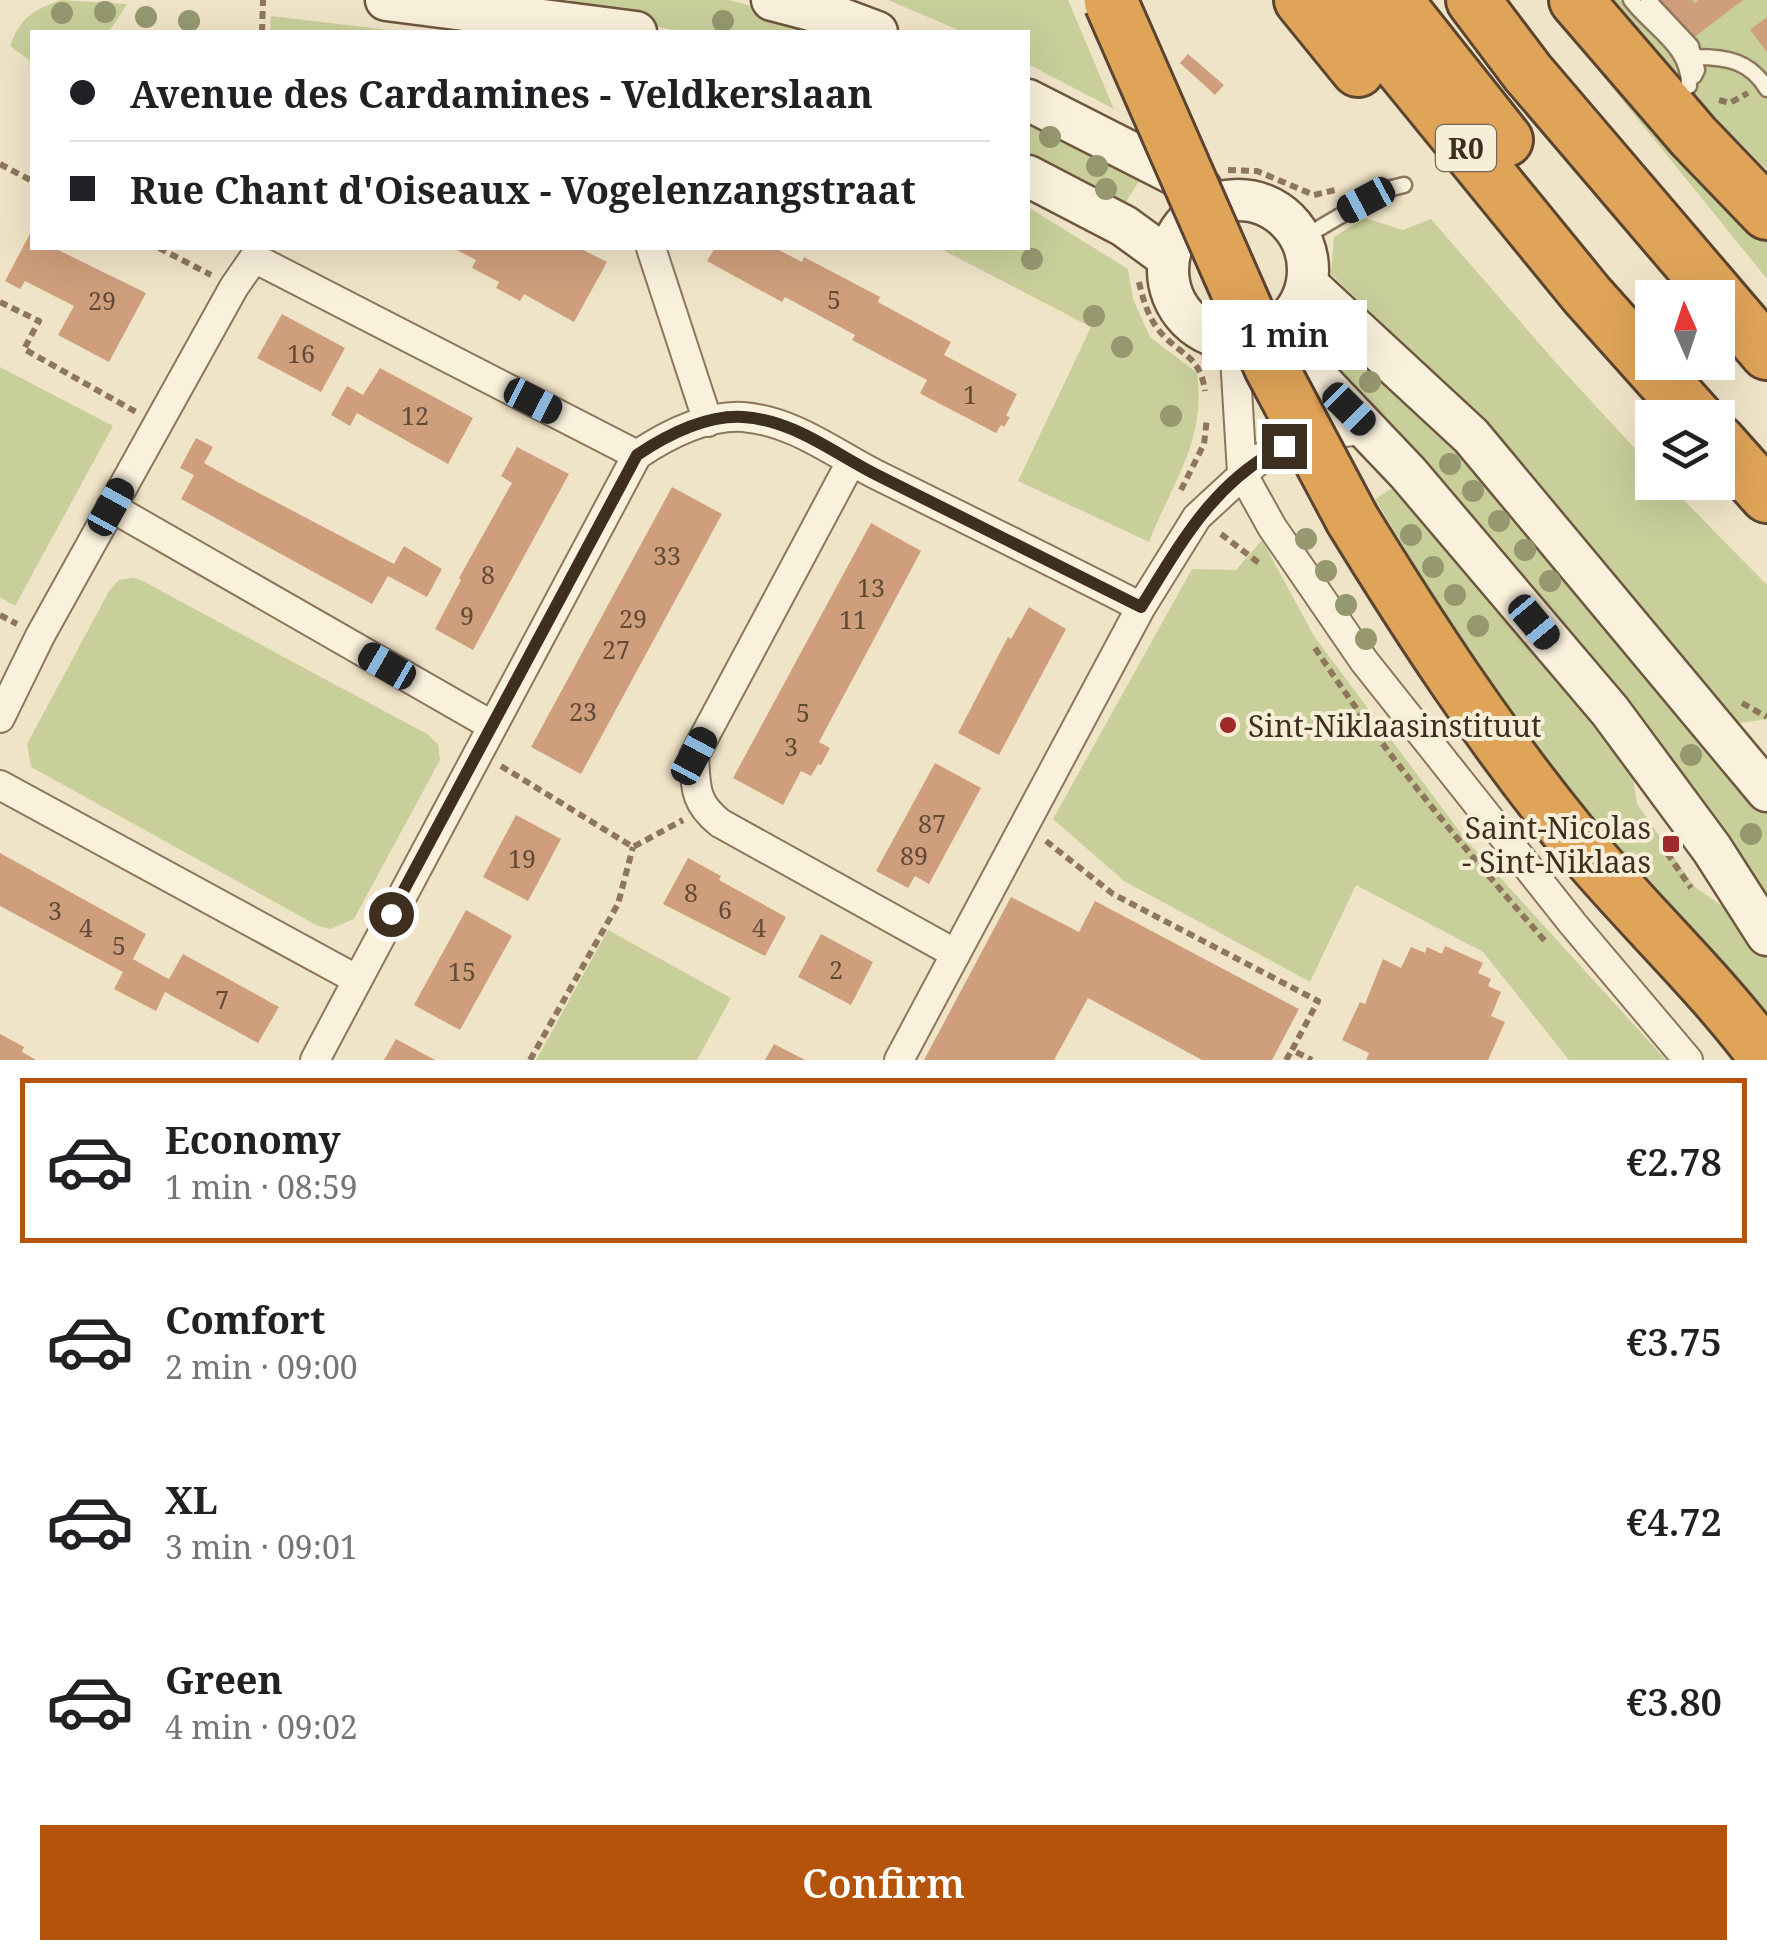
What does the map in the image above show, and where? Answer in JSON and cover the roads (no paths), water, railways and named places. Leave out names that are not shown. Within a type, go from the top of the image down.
[{"type":"highway","points":[[1300,0],[1539,287],[1587,295]]},
{"type":"highway","name":"R0","points":[[1346,0],[1587,295],[1681,400]]},
{"type":"highway","points":[[1395,0],[1576,228],[1635,323]]},
{"type":"highway","points":[[1473,0],[1528,73],[1767,353]]},
{"type":"highway","points":[[1506,0],[1521,22],[1528,73]]},
{"type":"highway","points":[[1576,0],[1694,137],[1767,213]]},
{"type":"highway","points":[[1111,1],[1216,244],[1304,434],[1417,625],[1570,834],[1767,1059]]},
{"type":"highway","name":"R0","points":[[1735,461],[1767,496]]},
{"type":"street","points":[[386,0],[620,30]]},
{"type":"street","points":[[772,0],[871,30]]},
{"type":"street","points":[[1030,101],[1204,189],[1217,186],[1268,206],[1287,219],[1301,238],[1308,261],[1307,284],[1300,302],[1273,331],[1234,340],[1211,335],[1191,322],[1176,304],[1168,282],[1124,226],[1030,177]]},
{"type":"street","points":[[1153,267],[1217,186]]},
{"type":"street","points":[[653,250],[708,422]]},
{"type":"street","points":[[0,718],[111,507],[254,258],[637,455]]},
{"type":"street","points":[[1307,284],[1471,436],[1767,791]]},
{"type":"street","points":[[1273,331],[1368,429],[1610,711],[1712,848],[1767,934]]},
{"type":"street","points":[[1234,340],[1242,473],[1272,526],[1364,660],[1572,924],[1688,1060]]},
{"type":"street","points":[[315,1060],[637,455],[666,436],[708,422],[740,417],[785,424],[851,462],[1141,607]]},
{"type":"street","points":[[899,1060],[1141,607],[1197,517],[1242,473],[1284,446],[1317,436],[1368,429]]},
{"type":"street","points":[[851,462],[694,756],[697,794],[704,810],[720,823],[956,954]]},
{"type":"street","points":[[111,507],[491,725]]},
{"type":"street","points":[[0,785],[356,979]]},
{"type":"lane","points":[[1631,0],[1682,52],[1689,70],[1689,86],[1697,70],[1691,46],[1648,0]]},
{"type":"lane","points":[[1696,57],[1739,62],[1758,73],[1767,89]]},
{"type":"lane","points":[[1301,238],[1384,190],[1404,185]]},
{"type":"place","name":"Sint-Niklaasinstituut","points":[[1228,725]]},
{"type":"place","name":"Saint-Nicolas - Sint-Niklaas","points":[[1671,844]]}]
